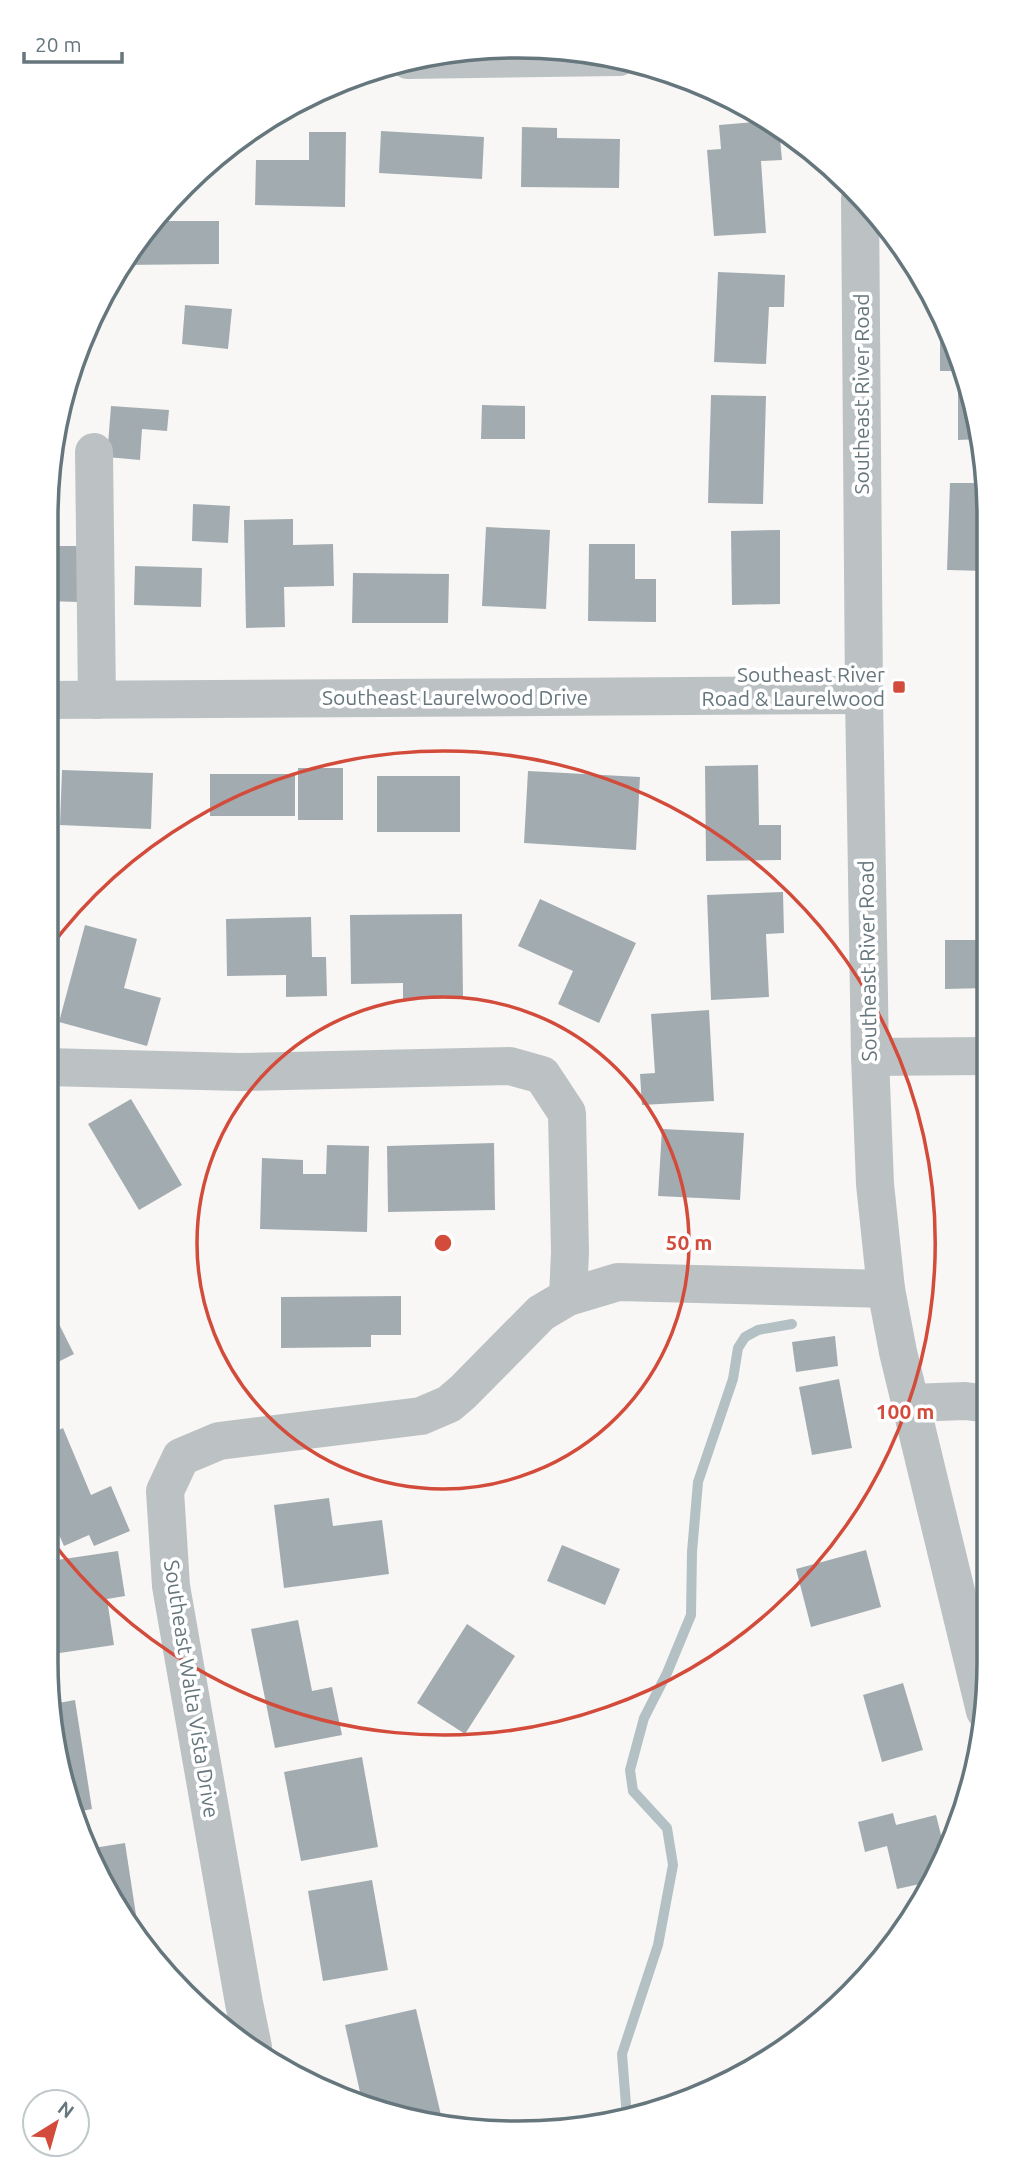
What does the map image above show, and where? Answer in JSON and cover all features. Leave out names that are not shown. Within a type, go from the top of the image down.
[{"type":"street","points":[[494,59],[527,58]]},
{"type":"street","name":"Southeast River Road","points":[[860,211],[864,695],[870,1057],[875,1184],[886,1289],[910,1403],[977,1676]]},
{"type":"street","points":[[94,452],[97,700]]},
{"type":"street","name":"Southeast Laurelwood Drive","points":[[58,700],[864,695]]},
{"type":"street","points":[[870,1057],[977,1056]]},
{"type":"street","points":[[58,1067],[240,1072],[510,1066],[542,1075],[567,1113],[570,1252],[568,1297]]},
{"type":"street","name":"Southeast Walta Vista Drive","points":[[251,2035],[171,1586],[165,1491],[181,1457],[219,1441],[421,1416],[449,1404],[541,1313],[568,1297],[618,1282],[886,1289]]},
{"type":"street","points":[[910,1403],[977,1402]]},
{"type":"building","points":[[752,122],[780,140],[782,160],[761,161],[766,233],[714,236],[707,150],[721,149],[719,125]]},
{"type":"building","points":[[522,127],[557,128],[557,138],[620,139],[619,188],[521,187]]},
{"type":"building","points":[[381,131],[484,137],[482,179],[379,173]]},
{"type":"building","points":[[309,132],[346,132],[345,207],[255,205],[256,160],[309,160]]},
{"type":"building","points":[[166,221],[219,221],[219,264],[133,265]]},
{"type":"building","points":[[718,272],[785,275],[784,307],[769,307],[766,364],[714,362]]},
{"type":"building","points":[[185,305],[232,309],[228,349],[182,344]]},
{"type":"building","points":[[940,337],[953,371],[940,371]]},
{"type":"building","points":[[958,386],[970,439],[958,440]]},
{"type":"building","points":[[711,395],[766,396],[763,504],[708,503]]},
{"type":"building","points":[[482,405],[525,406],[525,439],[481,439]]},
{"type":"building","points":[[111,406],[169,410],[167,431],[142,429],[140,460],[107,457]]},
{"type":"building","points":[[950,483],[976,483],[977,571],[947,570]]},
{"type":"building","points":[[193,504],[230,506],[228,543],[192,541]]},
{"type":"building","points":[[293,519],[293,545],[333,544],[334,586],[284,587],[285,627],[246,628],[244,520]]},
{"type":"building","points":[[486,527],[550,530],[546,609],[482,606]]},
{"type":"building","points":[[780,530],[780,604],[732,605],[731,531]]},
{"type":"building","points":[[589,544],[635,544],[635,579],[656,579],[656,622],[588,621]]},
{"type":"building","points":[[58,546],[78,546],[78,602],[58,601]]},
{"type":"building","points":[[135,566],[202,568],[201,607],[134,605]]},
{"type":"building","points":[[353,573],[449,574],[448,623],[352,623]]},
{"type":"building","points":[[758,765],[759,825],[781,825],[781,860],[706,861],[705,766]]},
{"type":"building","points":[[298,768],[343,768],[343,820],[298,820]]},
{"type":"building","points":[[62,770],[153,773],[151,829],[60,825]]},
{"type":"building","points":[[528,771],[640,777],[636,850],[524,843]]},
{"type":"building","points":[[210,774],[295,774],[295,816],[210,816]]},
{"type":"building","points":[[377,776],[460,776],[460,832],[377,832]]},
{"type":"building","points":[[783,892],[784,933],[766,934],[769,997],[711,1000],[707,895]]},
{"type":"building","points":[[540,899],[636,943],[599,1023],[558,1004],[573,971],[518,946]]},
{"type":"building","points":[[462,914],[463,998],[403,999],[403,983],[351,984],[350,915]]},
{"type":"building","points":[[311,917],[312,957],[326,957],[327,996],[286,997],[286,975],[227,976],[226,919]]},
{"type":"building","points":[[85,925],[137,939],[124,988],[161,998],[147,1046],[59,1022]]},
{"type":"building","points":[[945,940],[977,940],[977,988],[945,989]]},
{"type":"building","points":[[709,1010],[714,1101],[642,1105],[640,1074],[655,1073],[651,1014]]},
{"type":"building","points":[[131,1099],[182,1185],[139,1210],[88,1124]]},
{"type":"building","points":[[662,1129],[744,1133],[740,1200],[658,1196]]},
{"type":"building","points":[[494,1143],[495,1210],[388,1212],[387,1146]]},
{"type":"building","points":[[327,1145],[369,1146],[367,1232],[260,1229],[262,1158],[303,1160],[303,1174],[326,1174]]},
{"type":"building","points":[[401,1296],[401,1335],[371,1335],[371,1347],[281,1348],[281,1297]]},
{"type":"building","points":[[58,1322],[74,1354],[58,1362]]},
{"type":"building","points":[[835,1336],[838,1366],[796,1372],[792,1342]]},
{"type":"building","points":[[839,1379],[852,1448],[812,1455],[799,1387]]},
{"type":"building","points":[[63,1428],[91,1495],[111,1486],[130,1531],[94,1546],[89,1535],[64,1546],[58,1532],[58,1430]]},
{"type":"building","points":[[329,1498],[333,1526],[382,1520],[389,1574],[284,1588],[274,1505]]},
{"type":"building","points":[[562,1545],[620,1569],[605,1605],[547,1581]]},
{"type":"building","points":[[866,1550],[881,1607],[811,1627],[796,1569]]},
{"type":"building","points":[[118,1551],[125,1596],[107,1599],[114,1645],[58,1653],[58,1560]]},
{"type":"building","points":[[298,1620],[312,1691],[332,1687],[342,1735],[275,1748],[251,1629]]},
{"type":"building","points":[[467,1624],[515,1656],[465,1734],[417,1703]]},
{"type":"building","points":[[903,1683],[923,1750],[882,1762],[863,1695]]},
{"type":"building","points":[[75,1700],[92,1809],[83,1811],[73,1780],[60,1703]]},
{"type":"building","points":[[362,1757],[378,1847],[301,1861],[284,1772]]},
{"type":"building","points":[[893,1813],[896,1825],[936,1815],[942,1838],[920,1884],[897,1889],[887,1846],[865,1852],[858,1822]]},
{"type":"building","points":[[125,1843],[137,1919],[119,1891],[97,1847]]},
{"type":"building","points":[[372,1880],[388,1970],[323,1981],[308,1891]]},
{"type":"building","points":[[416,2009],[441,2114],[399,2106],[360,2093],[345,2025]]},
{"type":"waterway","points":[[626,2108],[622,2054],[658,1945],[673,1865],[667,1828],[633,1791],[630,1770],[644,1718],[667,1673],[691,1615],[692,1552],[698,1482],[733,1379],[738,1348],[745,1337],[758,1330],[792,1324]]},
{"type":"place","name":"Southeast River Road & Laurelwood","points":[[899,687]]}]
